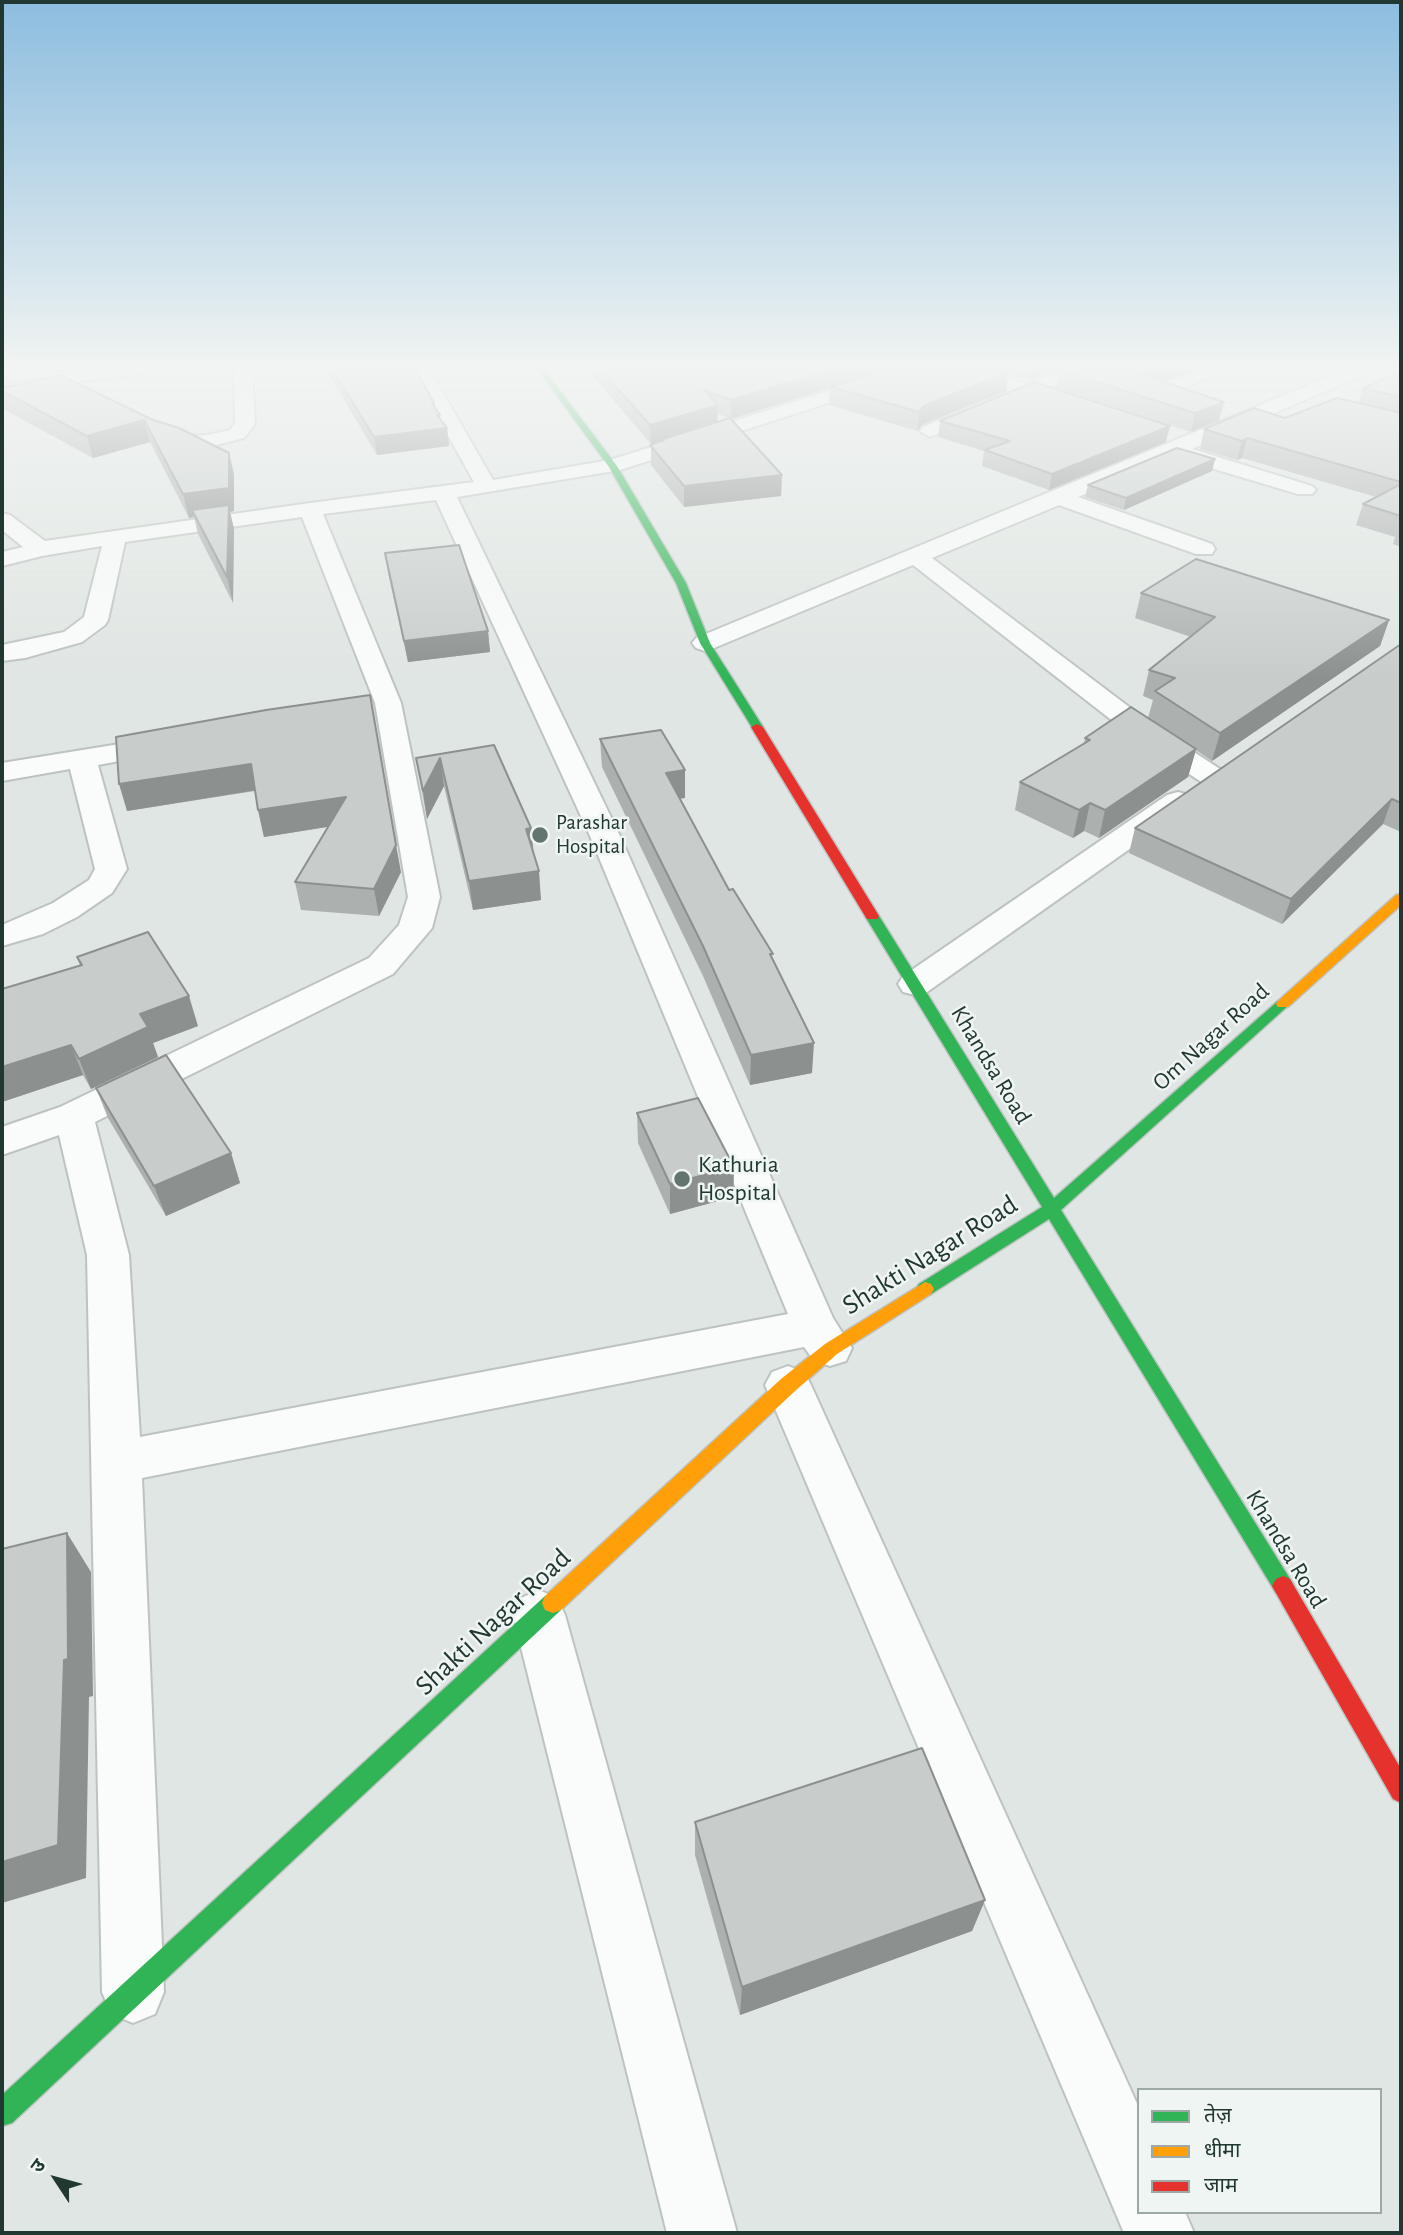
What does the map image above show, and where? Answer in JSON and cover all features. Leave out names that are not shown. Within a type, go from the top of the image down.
[{"type":"street","points":[[478,471],[487,487]]},
{"type":"street","points":[[2,559],[41,549],[115,537],[487,487],[581,471]]},
{"type":"street","name":"Khandsa Road","points":[[616,471],[681,583],[705,643],[1289,1597],[1401,1791]]},
{"type":"street","points":[[705,643],[1058,497],[1114,471]]},
{"type":"street","points":[[1255,471],[1305,490]]},
{"type":"street","points":[[117,1462],[823,1338],[605,836],[444,493]]},
{"type":"street","points":[[1058,497],[1204,549]]},
{"type":"street","points":[[2,1141],[74,1116],[381,966],[415,928],[424,897],[375,706],[310,509]]},
{"type":"street","points":[[2,520],[41,549]]},
{"type":"street","points":[[2,653],[74,637],[96,620],[115,537]]},
{"type":"street","points":[[915,556],[1147,734],[1224,769],[915,984]]},
{"type":"street","points":[[2,772],[190,740]]},
{"type":"street","points":[[2,936],[31,927],[65,911],[101,887],[111,869],[82,760]]},
{"type":"street","name":"Om Nagar Road","points":[[1052,1209],[1401,898]]},
{"type":"street","points":[[74,1116],[108,1255],[133,1992]]},
{"type":"street","name":"Shakti Nagar Road","points":[[2,2113],[788,1385],[823,1338],[1052,1209]]},
{"type":"street","points":[[788,1385],[1137,2181]]},
{"type":"street","points":[[539,1615],[702,2233]]},
{"type":"street","points":[[1151,2214],[1159,2233]]},
{"type":"building","points":[[171,471],[229,471],[229,488],[183,494]]},
{"type":"building","points":[[672,471],[779,471],[782,475],[684,486]]},
{"type":"building","points":[[1121,471],[1187,471],[1126,498],[1088,485]]},
{"type":"building","points":[[1364,471],[1401,471],[1401,482]]},
{"type":"building","points":[[1401,484],[1401,516],[1363,504]]},
{"type":"building","points":[[229,505],[227,577],[192,510]]},
{"type":"building","points":[[459,545],[488,631],[404,641],[385,553]]},
{"type":"building","points":[[1196,559],[1389,620],[1220,733],[1155,691],[1175,678],[1149,670],[1215,617],[1141,593]]},
{"type":"building","points":[[1401,644],[1401,803],[1392,799],[1291,899],[1135,828]]},
{"type":"building","points":[[370,695],[396,845],[374,889],[295,882],[346,797],[258,810],[251,764],[119,784],[116,737],[266,710]]},
{"type":"building","points":[[1131,707],[1196,749],[1105,810],[1090,803],[1079,810],[1020,782],[1090,740],[1085,738]]},
{"type":"building","points":[[661,730],[685,770],[666,773],[729,890],[733,889],[773,954],[770,954],[814,1043],[751,1055],[703,946],[600,739]]},
{"type":"building","points":[[494,745],[531,828],[526,829],[539,871],[469,881],[440,758],[423,791],[416,758]]},
{"type":"building","points":[[148,932],[189,996],[140,1014],[148,1027],[79,1059],[71,1045],[2,1067],[2,989],[82,965],[77,957]]},
{"type":"building","points":[[166,1055],[231,1153],[154,1186],[96,1088]]},
{"type":"building","points":[[698,1098],[734,1167],[670,1184],[637,1113]]},
{"type":"building","points":[[67,1533],[68,1659],[64,1660],[58,1845],[2,1862],[2,1549]]},
{"type":"building","points":[[922,1748],[985,1900],[742,1987],[695,1822]]},
{"type":"traffic: fast","points":[[616,471],[681,583],[705,643],[757,727]]},
{"type":"traffic: fast","points":[[872,916],[1283,1586]]},
{"type":"traffic: fast","points":[[925,1289],[1052,1209],[1283,1004]]},
{"type":"traffic: fast","points":[[2,2113],[553,1603]]},
{"type":"traffic: slow","points":[[1283,1004],[1401,898]]},
{"type":"traffic: slow","points":[[553,1603],[788,1385],[831,1349],[925,1289]]},
{"type":"traffic: jam","points":[[757,727],[872,916]]},
{"type":"traffic: jam","points":[[1283,1586],[1401,1791]]},
{"type":"place","name":"Parashar Hospital","points":[[540,835]]},
{"type":"place","name":"Kathuria Hospital","points":[[682,1179]]}]
